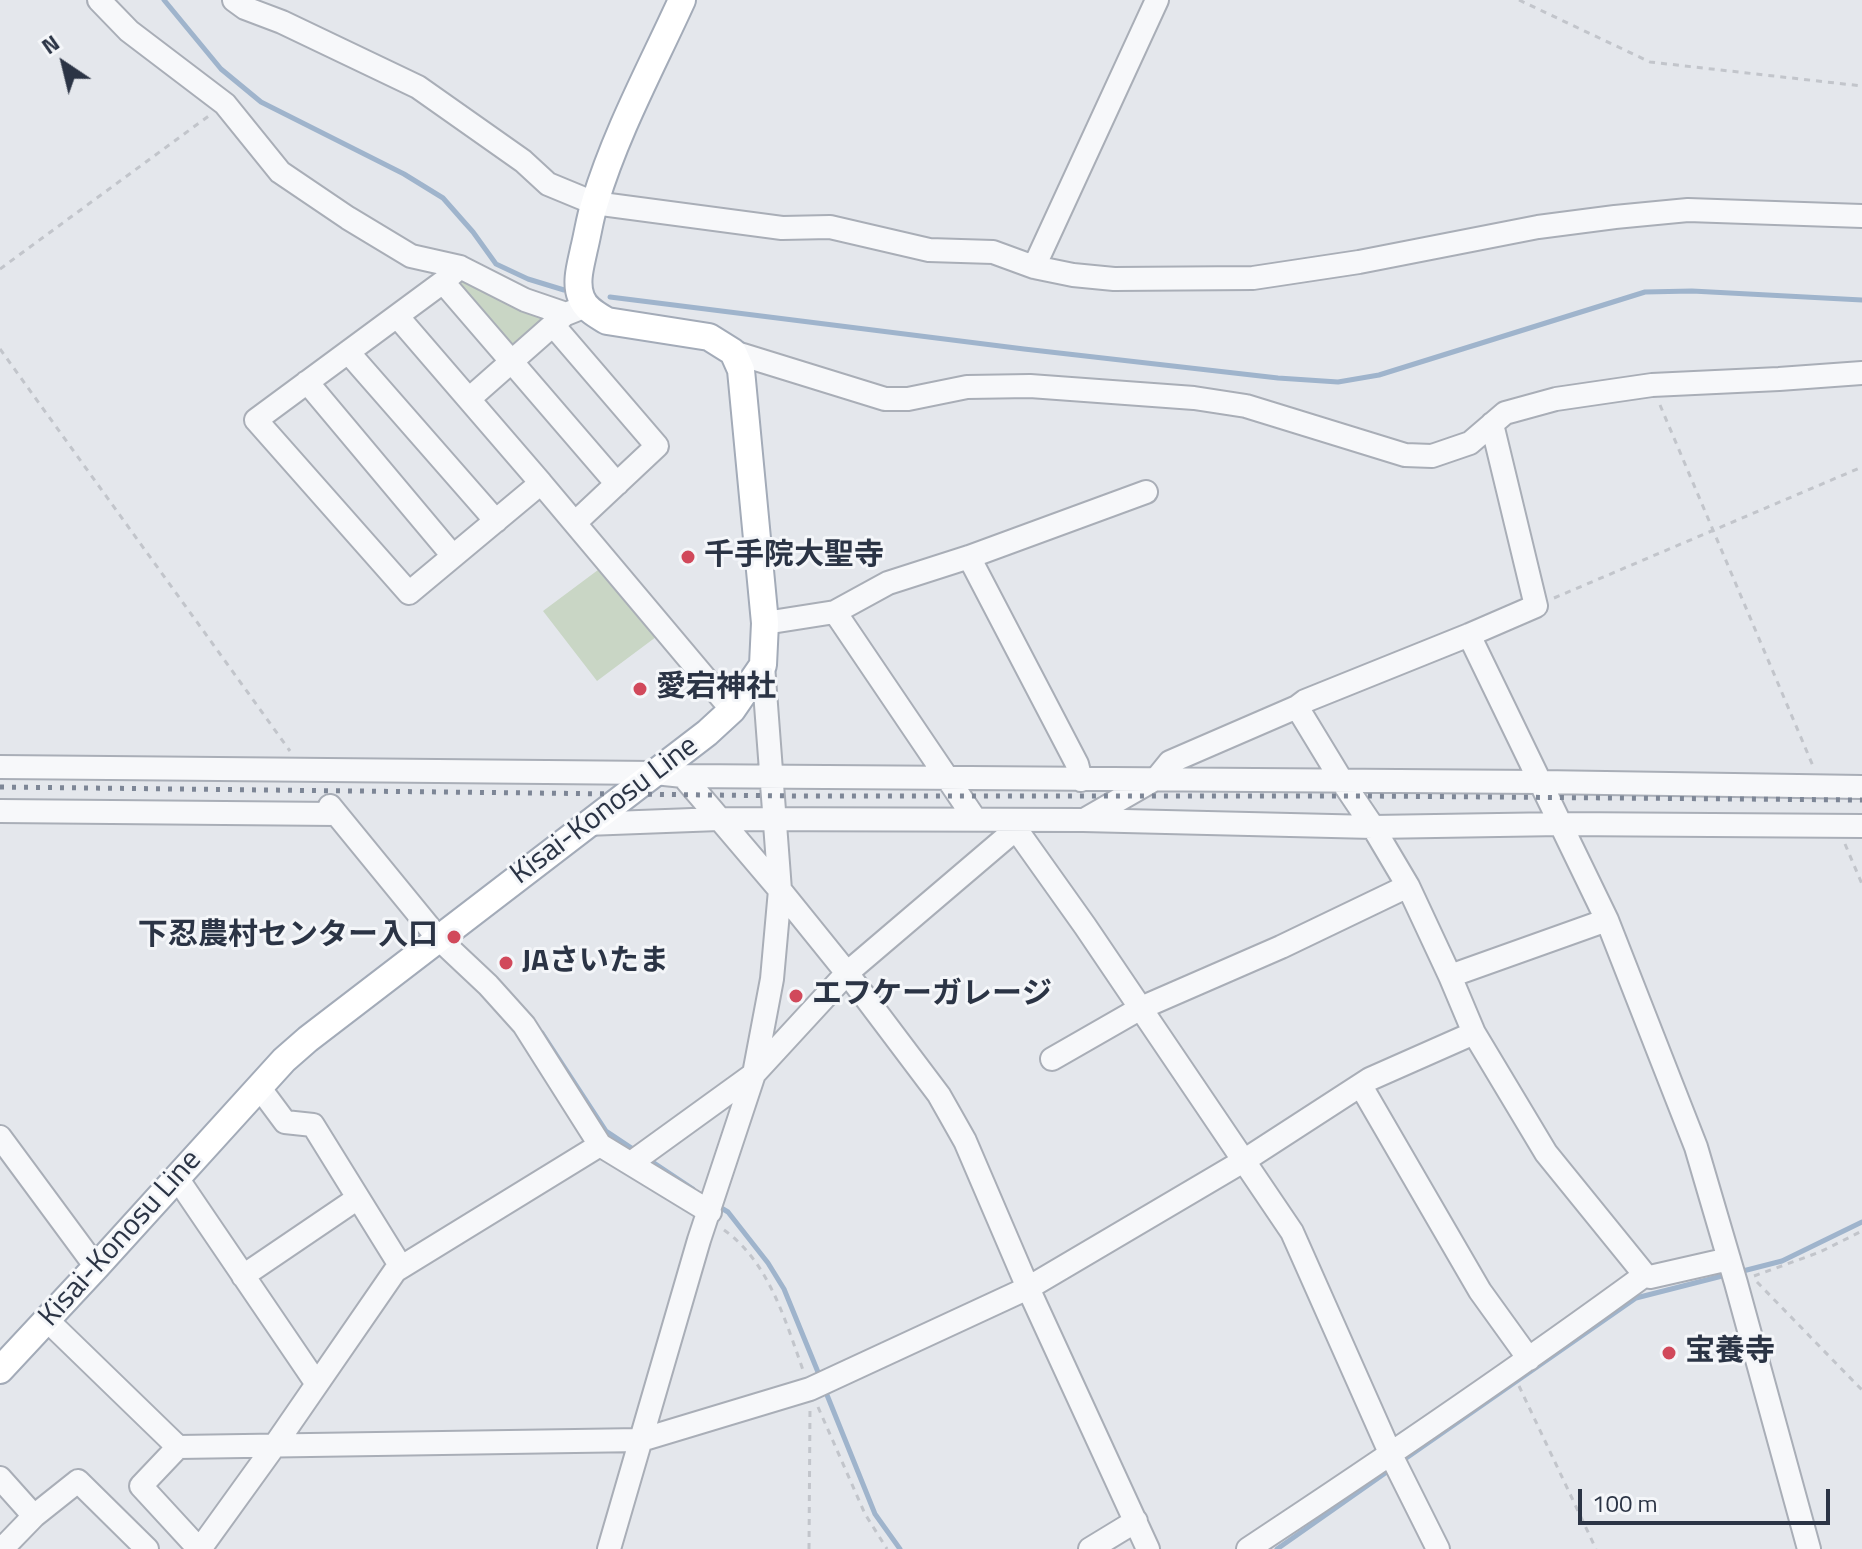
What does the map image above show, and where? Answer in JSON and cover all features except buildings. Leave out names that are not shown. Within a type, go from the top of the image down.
[{"type":"main road","points":[[568,315],[581,298],[578,285],[580,269],[594,203],[615,145],[682,0]]},
{"type":"main road","points":[[568,315],[594,314],[607,321],[709,337],[733,352],[741,370],[765,623],[763,665]]},
{"type":"main road","name":"Kisai-Konosu Line","points":[[0,1370],[284,1060],[707,733],[732,710],[763,665]]},
{"type":"street","points":[[99,0],[129,31],[225,104],[280,172],[307,191],[411,256],[452,274],[568,315],[657,446],[576,522]]},
{"type":"street","points":[[234,0],[245,8],[282,22],[418,87],[523,161],[548,184],[594,203],[782,228],[830,227],[929,250],[993,252],[1034,267],[1073,275],[1114,279],[1253,278],[1359,262],[1538,227],[1688,210],[1862,216]]},
{"type":"street","points":[[1034,267],[1157,0]]},
{"type":"street","points":[[452,274],[256,420],[409,593],[541,483]]},
{"type":"street","points":[[452,274],[513,361],[617,484]]},
{"type":"street","points":[[469,399],[568,315]]},
{"type":"street","points":[[397,316],[576,522],[732,710]]},
{"type":"street","points":[[348,352],[496,521]]},
{"type":"street","points":[[733,352],[885,399],[908,399],[967,387],[1030,386],[1194,398],[1246,406],[1405,455],[1432,456],[1470,443],[1505,413],[1556,399],[1652,385],[1862,373]]},
{"type":"street","points":[[307,382],[453,556]]},
{"type":"street","points":[[1083,820],[1157,778],[1170,762],[1305,701],[1536,606],[1492,424]]},
{"type":"street","points":[[765,623],[835,612],[888,583],[969,557],[1146,492]]},
{"type":"street","points":[[969,557],[1077,764],[1081,780]]},
{"type":"street","points":[[835,612],[975,819]]},
{"type":"street","points":[[1469,635],[1607,920],[1696,1147],[1808,1549]]},
{"type":"street","points":[[609,1549],[699,1240],[754,1074],[772,979],[780,890],[763,665]]},
{"type":"street","points":[[1297,707],[1408,886],[1474,1033],[1546,1153],[1645,1275],[1650,1277],[1729,1259]]},
{"type":"street","points":[[0,767],[1862,787]]},
{"type":"street","points":[[683,776],[847,973],[946,1106],[965,1141],[1028,1288],[1148,1549]]},
{"type":"street","points":[[0,811],[333,810],[524,1025],[600,1145],[710,1212]]},
{"type":"street","points":[[586,824],[719,819],[975,819],[1016,824],[1083,820],[1373,827],[1561,824],[1862,826]]},
{"type":"street","points":[[631,1163],[754,1074],[847,973],[1016,824]]},
{"type":"street","points":[[1016,824],[1292,1232],[1391,1455],[1438,1549]]},
{"type":"street","points":[[1052,1059],[1141,1008],[1281,947],[1408,886]]},
{"type":"street","points":[[1450,976],[1607,920]]},
{"type":"street","points":[[47,1320],[178,1447],[641,1440],[810,1389],[1028,1288],[1245,1160],[1370,1079],[1474,1033]]},
{"type":"street","points":[[1361,1086],[1520,1365]]},
{"type":"street","points":[[259,1087],[285,1122],[313,1125],[401,1267]]},
{"type":"street","points":[[0,1137],[96,1267]]},
{"type":"street","points":[[178,1447],[141,1486],[199,1549],[395,1271],[600,1145]]},
{"type":"street","points":[[177,1178],[317,1384]]},
{"type":"street","points":[[243,1276],[358,1198]]},
{"type":"street","points":[[1248,1549],[1391,1455],[1645,1275]]},
{"type":"street","points":[[0,1478],[34,1516]]},
{"type":"street","points":[[2,1549],[34,1516],[78,1481],[147,1549]]},
{"type":"street","points":[[1090,1549],[1136,1521]]},
{"type":"path","points":[[1519,0],[1650,62],[1862,86]]},
{"type":"path","points":[[0,269],[225,104]]},
{"type":"path","points":[[0,349],[305,771]]},
{"type":"path","points":[[1652,385],[1822,787]]},
{"type":"path","points":[[1536,606],[1862,467]]},
{"type":"path","points":[[1862,1231],[1820,1252],[1752,1277],[1862,1390]]},
{"type":"path","points":[[1520,1365],[1596,1549]]},
{"type":"path","points":[[809,1549],[810,1389]]},
{"type":"green space","points":[[461,279],[545,318],[513,346],[506,345],[458,288]]},
{"type":"green space","points":[[602,567],[660,634],[597,681],[543,611]]},
{"type":"waterway","points":[[164,0],[221,69],[261,102],[404,174],[443,198],[496,264],[528,279],[564,290]]},
{"type":"waterway","points":[[610,297],[1024,349],[1338,382],[1379,375],[1645,292],[1692,291],[1862,300]]},
{"type":"waterway","points":[[542,1033],[606,1131],[636,1151]]},
{"type":"waterway","points":[[648,1159],[693,1189]]},
{"type":"waterway","points":[[718,1206],[728,1212],[784,1289],[820,1377]]},
{"type":"waterway","points":[[1739,1272],[1782,1261],[1862,1222]]},
{"type":"waterway","points":[[1402,1461],[1636,1298],[1726,1275]]},
{"type":"waterway","points":[[825,1390],[875,1514],[900,1549]]},
{"type":"waterway","points":[[1277,1549],[1391,1469]]},
{"type":"railway","points":[[0,787],[798,796],[1862,800]]},
{"type":"place","name":"千手院大聖寺","points":[[688,557]]},
{"type":"place","name":"愛宕神社","points":[[640,689]]},
{"type":"place","name":"下忍農村センター入口","points":[[454,937]]},
{"type":"place","name":"JAさいたま","points":[[506,963]]},
{"type":"place","name":"エフケーガレージ","points":[[796,996]]},
{"type":"place","name":"宝養寺","points":[[1669,1353]]}]
